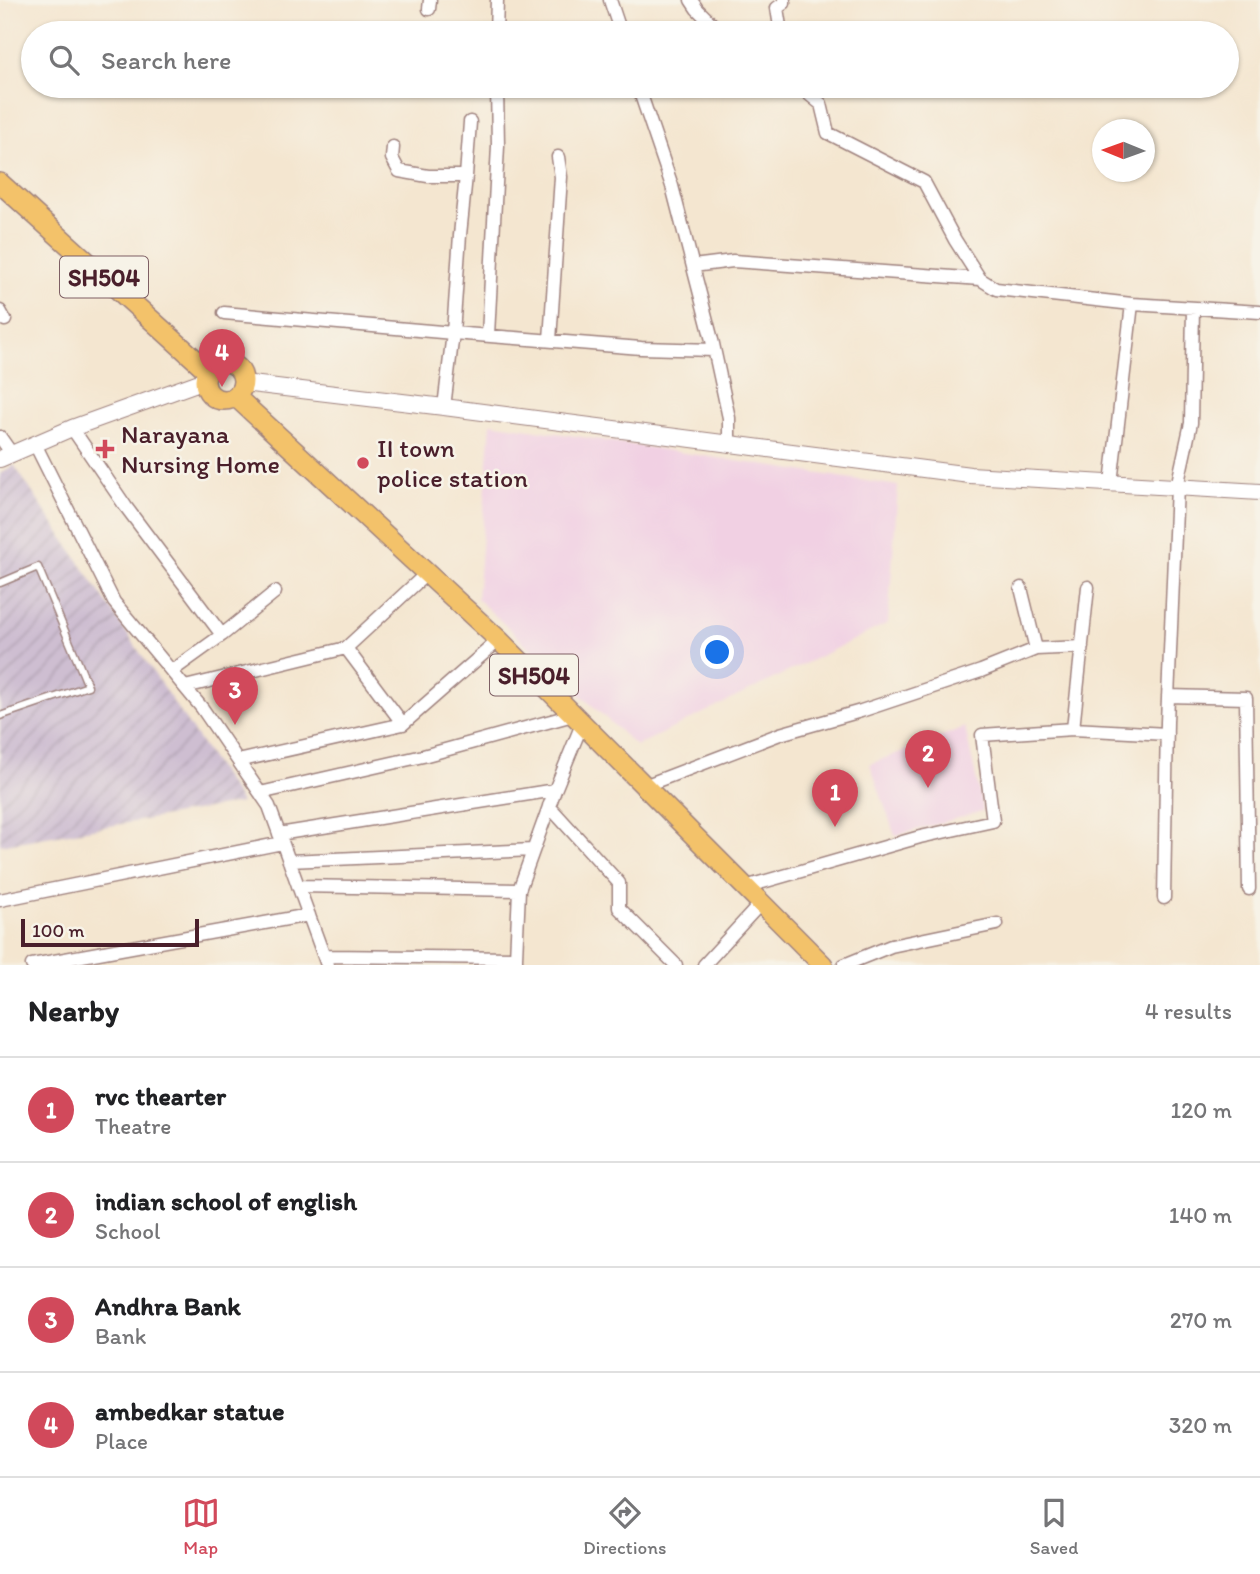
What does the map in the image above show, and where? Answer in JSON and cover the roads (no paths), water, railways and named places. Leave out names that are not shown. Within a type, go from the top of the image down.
[{"type":"main road","name":"SH504","points":[[0,183],[207,376]]},
{"type":"main road","name":"SH504","points":[[216,363],[233,364],[241,372],[239,389],[226,400],[215,397],[208,390],[207,376],[216,363]]},
{"type":"main road","name":"SH504","points":[[239,389],[426,574],[499,640],[822,965]]},
{"type":"street","points":[[496,21],[497,0]]},
{"type":"street","points":[[610,0],[617,21]]},
{"type":"street","points":[[691,0],[709,21]]},
{"type":"street","points":[[780,21],[777,8],[784,0]]},
{"type":"street","points":[[488,335],[498,146],[497,98]]},
{"type":"street","points":[[642,98],[672,186],[693,266],[729,418],[729,444]]},
{"type":"street","points":[[814,98],[821,104],[828,133],[924,182],[954,240],[980,279],[996,289],[1132,304],[1260,312]]},
{"type":"street","points":[[444,407],[453,332],[470,122]]},
{"type":"street","points":[[393,146],[392,158],[399,171],[428,176],[466,176]]},
{"type":"street","points":[[550,340],[561,177],[558,157]]},
{"type":"street","points":[[693,266],[733,261],[980,279]]},
{"type":"street","points":[[1111,483],[1132,304]]},
{"type":"street","points":[[1164,898],[1168,696],[1177,487],[1191,423],[1193,308]]},
{"type":"street","points":[[224,313],[641,348],[714,350]]},
{"type":"street","points":[[0,437],[6,456],[207,376]]},
{"type":"street","points":[[239,389],[444,407],[970,475],[1260,492]]},
{"type":"street","points":[[72,428],[126,507],[222,635]]},
{"type":"street","points":[[35,444],[114,602],[202,708],[269,806],[325,961],[516,961],[519,890],[578,720]]},
{"type":"street","points":[[185,687],[346,648],[426,574]]},
{"type":"street","points":[[1073,729],[1088,587]]},
{"type":"street","points":[[1021,588],[1036,649]]},
{"type":"street","points":[[172,671],[275,592]]},
{"type":"street","points":[[238,761],[403,724],[499,640]]},
{"type":"street","points":[[644,786],[780,734],[912,694],[1036,649],[1082,647]]},
{"type":"street","points":[[346,648],[403,724]]},
{"type":"street","points":[[1168,696],[1247,698],[1253,713],[1254,780],[1249,889]]},
{"type":"street","points":[[260,793],[578,720]]},
{"type":"street","points":[[745,887],[920,837],[993,821],[982,736],[1073,729],[1167,734]]},
{"type":"street","points":[[0,900],[281,838],[555,790]]},
{"type":"street","points":[[549,806],[619,883],[619,908],[676,965]]},
{"type":"street","points":[[289,861],[533,850]]},
{"type":"street","points":[[298,886],[519,890]]},
{"type":"street","points":[[704,965],[761,904]]},
{"type":"street","points":[[32,965],[309,915]]},
{"type":"street","points":[[844,965],[891,946],[997,924]]},
{"type":"lane","points":[[0,583],[38,567],[88,686],[0,716]]},
{"type":"place","name":"ambedkar statue","points":[[222,387]]},
{"type":"place","name":"Narayana Nursing Home","points":[[105,449]]},
{"type":"place","name":"II town police station","points":[[363,463]]},
{"type":"place","name":"Andhra Bank","points":[[235,725]]},
{"type":"place","name":"indian school of english","points":[[928,788]]},
{"type":"place","name":"rvc thearter","points":[[835,827]]}]
